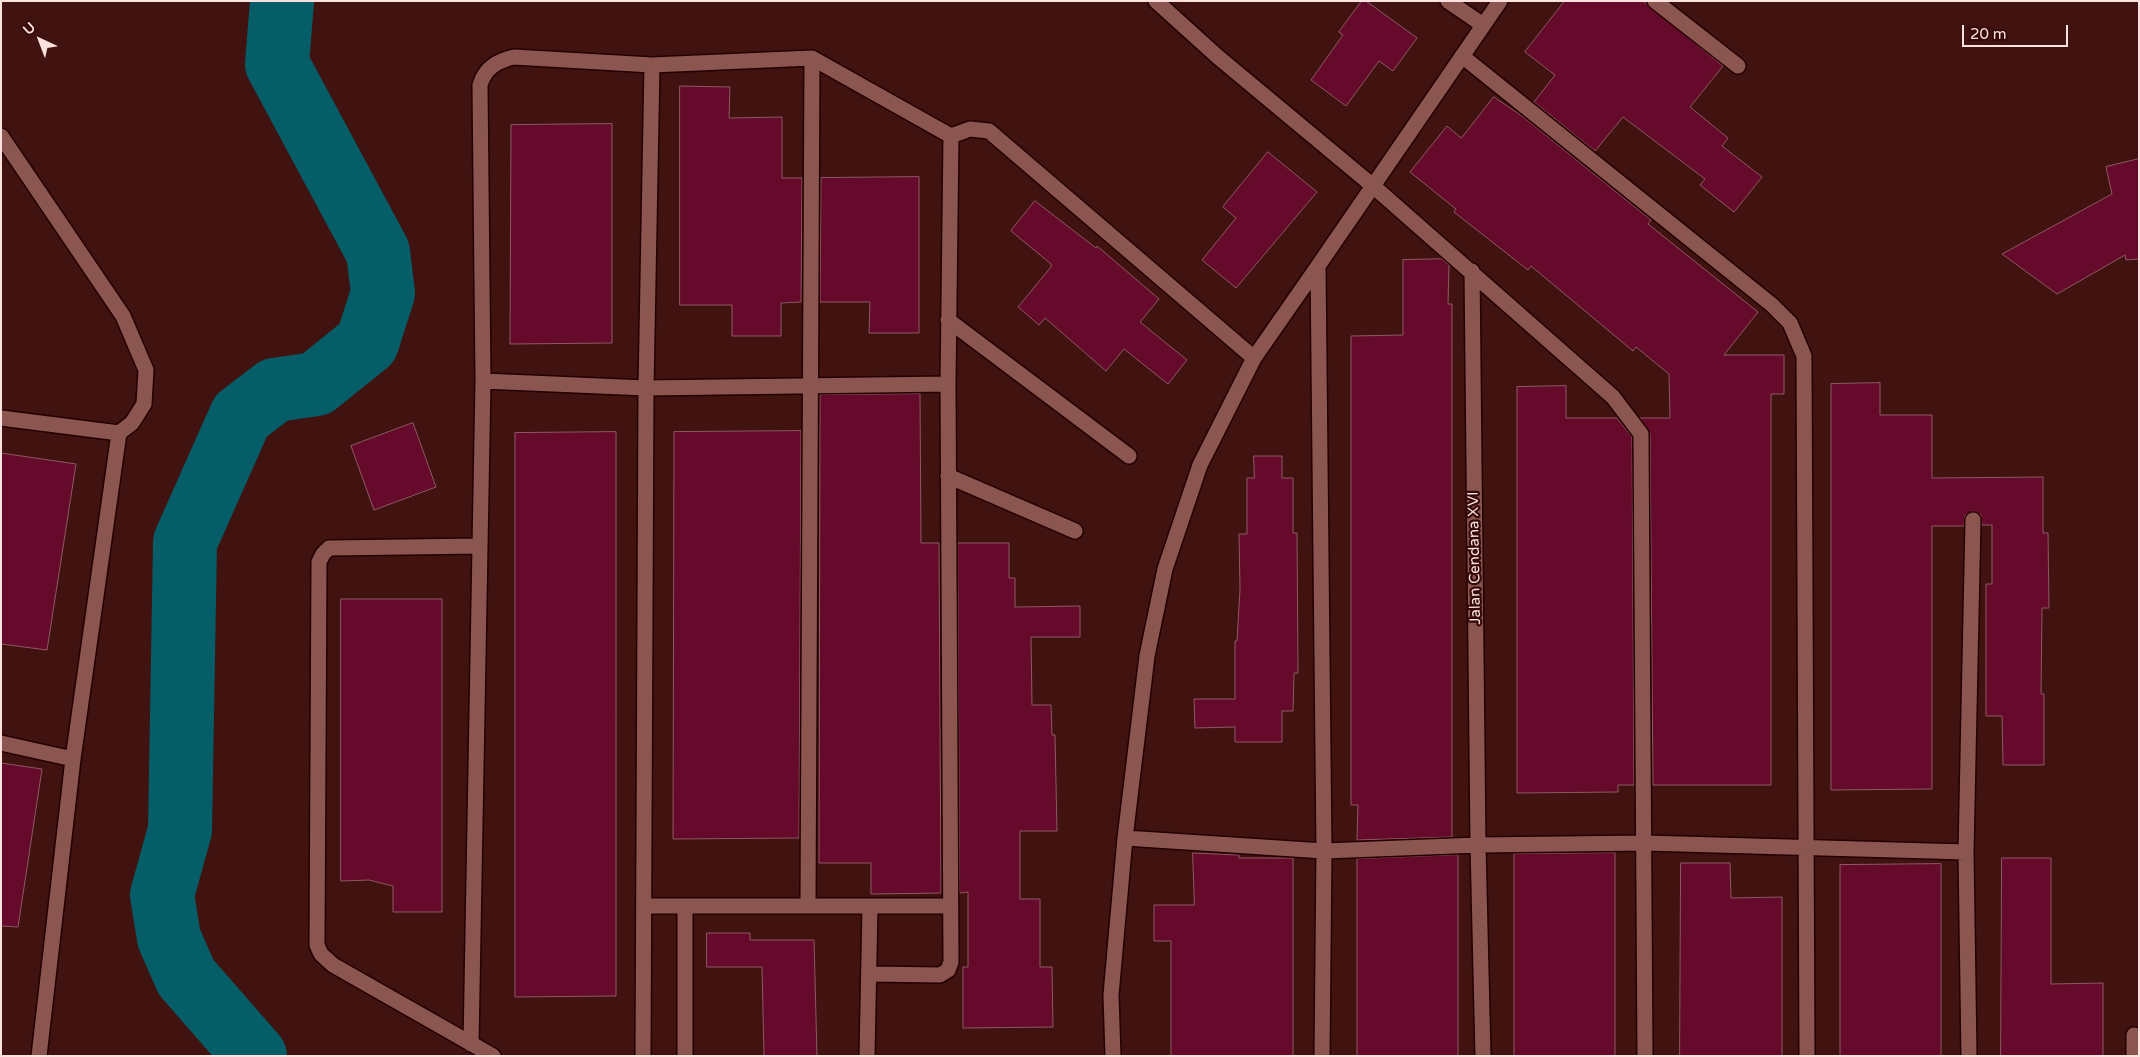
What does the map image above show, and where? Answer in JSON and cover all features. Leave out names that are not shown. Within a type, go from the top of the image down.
[{"type":"street","points":[[1156,1],[1218,57],[1472,271],[1613,397],[1641,434],[1645,843],[1644,1056]]},
{"type":"street","points":[[1448,1],[1483,25]]},
{"type":"street","points":[[1113,1056],[1111,995],[1125,838],[1147,656],[1165,568],[1200,465],[1254,358],[1500,1]]},
{"type":"street","points":[[1655,1],[1738,66]]},
{"type":"street","points":[[1462,56],[1772,305],[1790,323],[1804,356],[1807,1056]]},
{"type":"street","points":[[471,1044],[483,381],[480,84],[488,68],[514,57],[652,65],[812,58],[951,136],[970,130],[989,130],[1254,358]]},
{"type":"street","points":[[808,906],[812,58]]},
{"type":"street","points":[[644,1056],[646,388],[652,65]]},
{"type":"street","points":[[1,136],[123,316],[146,370],[144,404],[132,424],[119,433],[1,418]]},
{"type":"street","points":[[870,974],[944,974],[951,962],[948,320],[951,136]]},
{"type":"street","points":[[1318,266],[1324,850],[1322,1056]]},
{"type":"street","name":"Jalan Cendana XVI","points":[[1472,271],[1478,845],[1483,1056]]},
{"type":"street","points":[[948,320],[1129,456]]},
{"type":"street","points":[[483,381],[646,388],[948,384]]},
{"type":"street","points":[[40,1056],[73,759],[119,433]]},
{"type":"street","points":[[948,476],[1075,531]]},
{"type":"street","points":[[1969,1056],[1966,852],[1973,520]]},
{"type":"street","points":[[480,546],[330,548],[323,554],[319,562],[318,949],[333,965],[493,1056]]},
{"type":"street","points":[[1,743],[73,759]]},
{"type":"street","points":[[1125,838],[1324,850],[1478,845],[1645,843],[1966,852]]},
{"type":"street","points":[[644,906],[950,906]]},
{"type":"street","points":[[685,1056],[686,906]]},
{"type":"street","points":[[867,1056],[870,906]]},
{"type":"street","points":[[2134,1035],[2134,1056]]},
{"type":"building","points":[[1362,1],[1366,1],[1417,38],[1393,71],[1379,61],[1346,106],[1311,80],[1343,35],[1339,32]]},
{"type":"building","points":[[1565,1],[1643,1],[1723,66],[1690,107],[1728,138],[1722,146],[1762,177],[1734,212],[1700,185],[1705,179],[1623,117],[1595,151],[1534,102],[1555,75],[1525,52]]},
{"type":"building","points":[[680,86],[730,87],[729,118],[782,117],[782,178],[802,178],[801,302],[781,303],[781,336],[732,336],[732,305],[680,305]]},
{"type":"building","points":[[1494,97],[1522,116],[1651,220],[1648,224],[1758,312],[1724,355],[1784,355],[1784,394],[1771,394],[1771,785],[1653,785],[1650,434],[1640,418],[1670,418],[1669,374],[1636,347],[1633,351],[1531,266],[1528,270],[1454,212],[1456,209],[1410,172],[1447,126],[1461,138]]},
{"type":"building","points":[[612,124],[612,343],[510,344],[511,125]]},
{"type":"building","points":[[1268,152],[1317,192],[1236,288],[1202,260],[1236,218],[1223,207]]},
{"type":"building","points":[[2139,159],[2139,259],[2126,260],[2125,255],[2057,294],[2002,254],[2112,194],[2106,167]]},
{"type":"building","points":[[919,177],[919,333],[869,333],[870,302],[820,302],[821,178]]},
{"type":"building","points":[[1035,201],[1096,248],[1097,246],[1159,299],[1140,322],[1187,360],[1168,384],[1124,349],[1106,371],[1045,318],[1039,325],[1018,307],[1051,267],[1051,264],[1011,231]]},
{"type":"building","points":[[1442,259],[1449,265],[1448,304],[1452,304],[1452,837],[1357,840],[1358,805],[1351,805],[1351,336],[1403,335],[1403,260]]},
{"type":"building","points":[[1880,383],[1880,415],[1932,415],[1932,478],[2043,477],[2043,533],[2048,533],[2049,608],[2042,608],[2041,694],[2044,694],[2044,765],[2003,765],[2002,716],[1986,716],[1986,584],[1992,584],[1992,525],[1982,525],[1981,515],[1973,511],[1965,515],[1964,526],[1932,526],[1932,789],[1831,790],[1831,384]]},
{"type":"building","points":[[1566,386],[1566,418],[1617,418],[1632,437],[1634,785],[1618,785],[1618,792],[1517,793],[1517,387]]},
{"type":"building","points":[[920,394],[921,543],[939,543],[941,893],[871,894],[871,863],[819,863],[820,395]]},
{"type":"building","points":[[413,423],[436,487],[374,510],[351,446]]},
{"type":"building","points":[[801,431],[799,838],[673,839],[674,432]]},
{"type":"building","points":[[616,432],[616,996],[515,997],[515,433]]},
{"type":"building","points":[[1,453],[76,464],[47,650],[1,644]]},
{"type":"building","points":[[1254,456],[1282,456],[1282,478],[1293,478],[1293,533],[1297,533],[1298,673],[1294,673],[1293,711],[1282,711],[1282,742],[1235,742],[1235,727],[1195,728],[1194,699],[1235,699],[1235,641],[1237,641],[1240,589],[1239,534],[1247,534],[1247,478],[1254,478]]},
{"type":"building","points":[[958,543],[1009,543],[1009,578],[1015,578],[1015,607],[1080,606],[1080,637],[1031,637],[1032,705],[1051,705],[1052,735],[1055,735],[1057,831],[1020,831],[1020,899],[1040,899],[1040,967],[1052,967],[1053,1027],[963,1028],[963,967],[968,967],[968,892],[960,893]]},
{"type":"building","points":[[341,599],[442,599],[442,912],[393,912],[393,886],[369,880],[341,881]]},
{"type":"building","points":[[1,763],[42,769],[18,927],[1,926]]},
{"type":"building","points":[[1193,853],[1239,855],[1239,858],[1293,858],[1293,1056],[1171,1056],[1171,941],[1154,941],[1154,905],[1194,905]]},
{"type":"building","points":[[1615,853],[1615,1056],[1514,1056],[1514,854]]},
{"type":"building","points":[[1458,855],[1458,1056],[1357,1056],[1357,859]]},
{"type":"building","points":[[2002,858],[2051,858],[2051,984],[2103,983],[2103,1056],[2001,1056]]},
{"type":"building","points":[[1681,863],[1730,863],[1731,898],[1782,897],[1782,1056],[1680,1056]]},
{"type":"building","points":[[1941,864],[1941,1056],[1840,1056],[1840,865]]},
{"type":"building","points":[[707,933],[750,933],[750,940],[814,940],[817,1056],[764,1056],[762,967],[707,967]]},
{"type":"waterway","points":[[255,1056],[186,977],[169,938],[162,895],[180,830],[185,542],[241,416],[275,390],[316,384],[367,343],[383,293],[378,252],[277,64],[282,1]]}]
